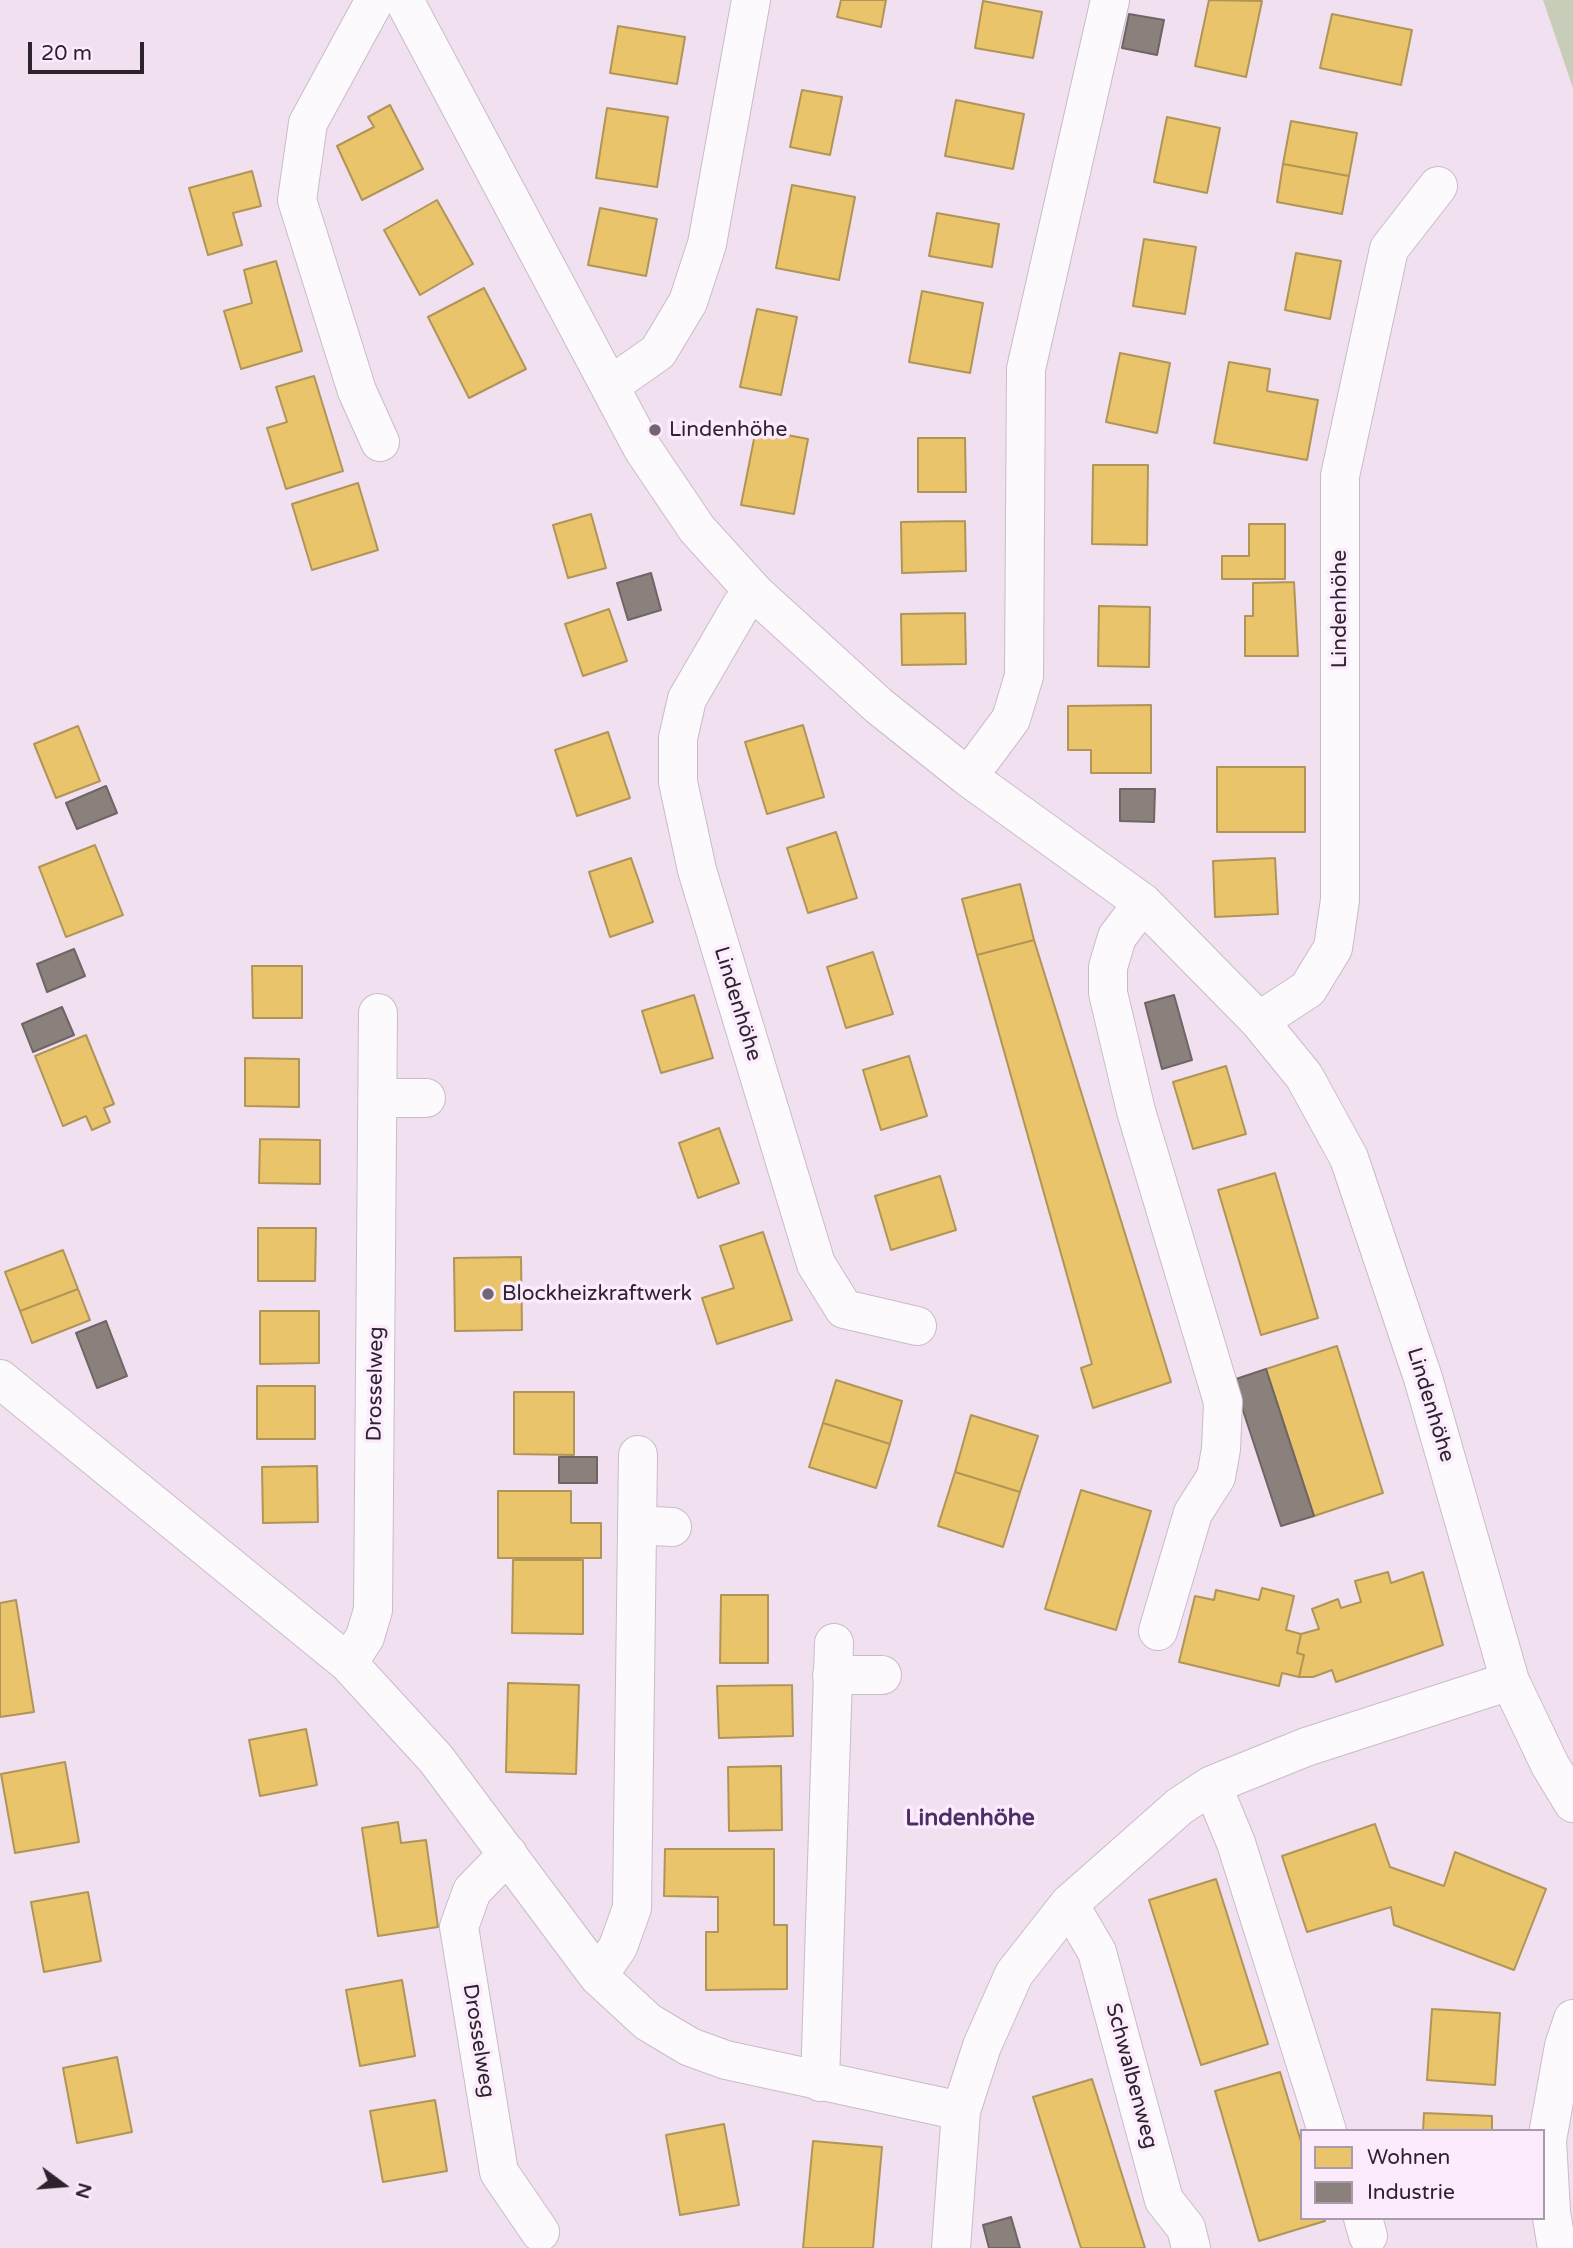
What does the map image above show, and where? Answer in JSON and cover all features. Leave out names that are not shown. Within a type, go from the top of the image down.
[{"type":"street","points":[[375,0],[308,123],[297,200],[357,391],[380,442]]},
{"type":"street","name":"Lindenhöhe","points":[[404,0],[503,191],[611,384],[643,449],[697,529],[755,593],[878,706],[968,777],[1143,903],[1259,1021],[1304,1076],[1349,1158],[1423,1378],[1510,1681],[1550,1765],[1573,1803]]},
{"type":"street","points":[[611,384],[657,352],[688,302],[707,244],[751,0]]},
{"type":"street","points":[[968,777],[1011,719],[1024,676],[1026,369],[1110,0]]},
{"type":"street","name":"Lindenhöhe","points":[[1259,1021],[1308,989],[1333,948],[1340,900],[1340,476],[1389,249],[1438,186]]},
{"type":"street","name":"Lindenhöhe","points":[[755,593],[741,606],[687,699],[678,738],[678,782],[697,870],[816,1264],[844,1308],[917,1326]]},
{"type":"street","points":[[1143,903],[1117,937],[1108,967],[1108,993],[1136,1111],[1223,1402],[1222,1449],[1216,1477],[1193,1513],[1158,1631]]},
{"type":"street","name":"Drosselweg","points":[[348,1663],[365,1637],[373,1610],[378,1013]]},
{"type":"street","points":[[379,1098],[426,1098]]},
{"type":"street","points":[[0,1379],[348,1663],[436,1759],[598,1976],[648,2022],[690,2047],[726,2060],[961,2111]]},
{"type":"street","points":[[598,1976],[618,1947],[632,1908],[654,1526],[638,1455]]},
{"type":"street","points":[[820,2082],[833,1659],[882,1675]]},
{"type":"street","points":[[951,2248],[961,2111],[982,2046],[1014,1975],[1069,1904],[1180,1806],[1212,1785],[1306,1746],[1510,1681]]},
{"type":"street","points":[[1212,1785],[1236,1843],[1326,2129]]},
{"type":"street","name":"Drosselweg","points":[[508,1854],[472,1891],[459,1927],[499,2172],[540,2232]]},
{"type":"street","name":"Schwalbenweg","points":[[1069,1904],[1097,1952],[1164,2200],[1186,2228],[1191,2248]]},
{"type":"street","points":[[1554,2230],[1547,2140],[1564,2046],[1573,2019]]},
{"type":"green space","points":[[1543,0],[1573,0],[1573,88]]},
{"type":"building: Wohnen","points":[[841,0],[886,0],[881,27],[837,17]]},
{"type":"building: Wohnen","points":[[1209,0],[1262,1],[1246,77],[1195,66]]},
{"type":"building: Wohnen","points":[[983,1],[1042,12],[1033,58],[975,48]]},
{"type":"building: Wohnen","points":[[1332,14],[1412,30],[1401,85],[1320,68]]},
{"type":"building: Wohnen","points":[[618,26],[685,37],[677,84],[610,73]]},
{"type":"building: Wohnen","points":[[802,90],[842,97],[830,155],[790,147]]},
{"type":"building: Wohnen","points":[[956,100],[1024,114],[1013,169],[945,156]]},
{"type":"building: Wohnen","points":[[390,105],[423,169],[362,200],[337,146],[374,127],[368,117]]},
{"type":"building: Wohnen","points":[[607,108],[668,117],[657,187],[596,178]]},
{"type":"building: Wohnen","points":[[1167,117],[1220,128],[1207,193],[1154,182]]},
{"type":"building: Wohnen","points":[[1291,121],[1357,133],[1349,176],[1283,164]]},
{"type":"building: Wohnen","points":[[1283,164],[1349,176],[1342,214],[1277,202]]},
{"type":"building: Wohnen","points":[[252,171],[261,206],[233,213],[242,245],[208,255],[189,188]]},
{"type":"building: Wohnen","points":[[792,185],[855,197],[839,280],[776,268]]},
{"type":"building: Wohnen","points":[[437,200],[473,264],[420,295],[384,230]]},
{"type":"building: Wohnen","points":[[600,208],[657,219],[646,276],[588,265]]},
{"type":"building: Wohnen","points":[[937,213],[999,224],[992,267],[929,256]]},
{"type":"building: Wohnen","points":[[1144,239],[1196,247],[1185,314],[1133,306]]},
{"type":"building: Wohnen","points":[[1296,253],[1341,261],[1330,319],[1285,310]]},
{"type":"building: Wohnen","points":[[276,261],[302,351],[241,369],[224,311],[252,303],[244,270]]},
{"type":"building: Wohnen","points":[[484,288],[526,369],[469,398],[428,317]]},
{"type":"building: Wohnen","points":[[922,291],[983,303],[970,373],[909,362]]},
{"type":"building: Wohnen","points":[[757,309],[797,317],[781,395],[740,387]]},
{"type":"building: Wohnen","points":[[1120,353],[1170,363],[1157,433],[1106,422]]},
{"type":"building: Wohnen","points":[[1229,362],[1270,369],[1267,391],[1318,400],[1307,460],[1214,443]]},
{"type":"building: Wohnen","points":[[314,376],[343,471],[286,489],[267,428],[287,422],[276,387]]},
{"type":"building: Wohnen","points":[[756,429],[808,439],[794,514],[741,505]]},
{"type":"building: Wohnen","points":[[918,438],[965,438],[966,492],[918,492]]},
{"type":"building: Wohnen","points":[[1093,465],[1148,465],[1147,545],[1092,544]]},
{"type":"building: Wohnen","points":[[358,483],[378,550],[312,570],[292,504]]},
{"type":"building: Wohnen","points":[[591,514],[606,568],[568,578],[553,525]]},
{"type":"building: Wohnen","points":[[965,521],[966,571],[902,573],[901,522]]},
{"type":"building: Wohnen","points":[[1249,524],[1285,524],[1285,579],[1222,579],[1222,556],[1249,556]]},
{"type":"building: Wohnen","points":[[1294,582],[1298,656],[1245,656],[1245,616],[1253,616],[1253,583]]},
{"type":"building: Wohnen","points":[[1099,606],[1150,607],[1149,667],[1098,666]]},
{"type":"building: Wohnen","points":[[609,609],[627,661],[583,676],[565,624]]},
{"type":"building: Wohnen","points":[[965,613],[966,664],[902,665],[901,614]]},
{"type":"building: Wohnen","points":[[1151,705],[1151,773],[1091,773],[1091,750],[1068,750],[1068,706]]},
{"type":"building: Wohnen","points":[[803,725],[824,797],[767,814],[745,742]]},
{"type":"building: Wohnen","points":[[78,726],[100,781],[56,798],[34,744]]},
{"type":"building: Wohnen","points":[[608,732],[630,798],[577,816],[555,750]]},
{"type":"building: Wohnen","points":[[1217,767],[1305,767],[1305,832],[1217,832]]},
{"type":"building: Wohnen","points":[[836,832],[857,898],[808,913],[787,848]]},
{"type":"building: Wohnen","points":[[95,845],[123,915],[66,937],[39,867]]},
{"type":"building: Wohnen","points":[[631,858],[653,922],[610,937],[589,872]]},
{"type":"building: Wohnen","points":[[1275,858],[1278,914],[1215,917],[1213,861]]},
{"type":"building: Wohnen","points":[[1020,884],[1034,940],[977,955],[962,899]]},
{"type":"building: Wohnen","points":[[1034,940],[1171,1382],[1093,1408],[1081,1368],[1092,1364],[977,955]]},
{"type":"building: Wohnen","points":[[873,952],[893,1014],[846,1028],[827,967]]},
{"type":"building: Wohnen","points":[[252,966],[302,966],[302,1018],[253,1018]]},
{"type":"building: Wohnen","points":[[694,995],[713,1058],[661,1073],[642,1011]]},
{"type":"building: Wohnen","points":[[86,1035],[114,1104],[104,1108],[110,1122],[92,1130],[86,1116],[63,1126],[35,1056]]},
{"type":"building: Wohnen","points":[[909,1056],[927,1116],[881,1130],[863,1070]]},
{"type":"building: Wohnen","points":[[245,1058],[299,1059],[299,1107],[245,1106]]},
{"type":"building: Wohnen","points":[[1226,1066],[1246,1134],[1193,1149],[1173,1082]]},
{"type":"building: Wohnen","points":[[719,1128],[739,1183],[698,1198],[679,1143]]},
{"type":"building: Wohnen","points":[[260,1139],[320,1140],[320,1184],[259,1183]]},
{"type":"building: Wohnen","points":[[1275,1173],[1318,1318],[1261,1335],[1218,1190]]},
{"type":"building: Wohnen","points":[[940,1176],[956,1230],[891,1250],[875,1196]]},
{"type":"building: Wohnen","points":[[258,1228],[316,1228],[315,1281],[258,1281]]},
{"type":"building: Wohnen","points":[[763,1232],[792,1320],[717,1344],[702,1298],[734,1288],[720,1246]]},
{"type":"building: Wohnen","points":[[63,1250],[78,1289],[20,1311],[5,1272]]},
{"type":"building: Wohnen","name":"Blockheizkraftwerk","points":[[521,1257],[522,1330],[455,1331],[454,1258]]},
{"type":"building: Wohnen","points":[[78,1289],[90,1320],[32,1343],[20,1311]]},
{"type":"building: Wohnen","points":[[260,1311],[319,1311],[319,1363],[260,1364]]},
{"type":"building: Wohnen","points":[[1337,1346],[1383,1493],[1314,1516],[1266,1369]]},
{"type":"building: Wohnen","points":[[836,1380],[902,1401],[890,1444],[823,1423]]},
{"type":"building: Wohnen","points":[[257,1386],[315,1386],[315,1439],[257,1439]]},
{"type":"building: Wohnen","points":[[514,1392],[574,1392],[574,1455],[514,1454]]},
{"type":"building: Wohnen","points":[[971,1415],[1038,1436],[1020,1492],[955,1472]]},
{"type":"building: Wohnen","points":[[823,1423],[890,1444],[876,1488],[809,1467]]},
{"type":"building: Wohnen","points":[[317,1466],[318,1522],[263,1523],[262,1467]]},
{"type":"building: Wohnen","points":[[955,1472],[1020,1492],[1003,1547],[938,1526]]},
{"type":"building: Wohnen","points":[[1081,1490],[1151,1511],[1116,1630],[1045,1609]]},
{"type":"building: Wohnen","points":[[498,1491],[571,1491],[571,1523],[601,1523],[601,1558],[498,1558]]},
{"type":"building: Wohnen","points":[[513,1560],[583,1560],[583,1634],[512,1633]]},
{"type":"building: Wohnen","points":[[1388,1572],[1391,1583],[1423,1572],[1443,1645],[1336,1682],[1332,1670],[1313,1677],[1299,1677],[1304,1655],[1297,1653],[1301,1634],[1319,1629],[1312,1609],[1338,1599],[1341,1608],[1361,1602],[1355,1581]]},
{"type":"building: Wohnen","points":[[1262,1588],[1294,1596],[1286,1630],[1301,1634],[1297,1653],[1304,1655],[1299,1677],[1282,1673],[1279,1686],[1179,1662],[1195,1596],[1214,1600],[1216,1590],[1259,1600]]},
{"type":"building: Wohnen","points":[[721,1595],[768,1595],[768,1663],[720,1663]]},
{"type":"building: Wohnen","points":[[16,1600],[34,1712],[0,1717],[0,1603]]},
{"type":"building: Wohnen","points":[[508,1683],[579,1685],[576,1774],[506,1772]]},
{"type":"building: Wohnen","points":[[792,1685],[793,1736],[719,1738],[717,1686]]},
{"type":"building: Wohnen","points":[[306,1729],[317,1785],[260,1796],[249,1740]]},
{"type":"building: Wohnen","points":[[65,1762],[79,1842],[15,1853],[1,1774]]},
{"type":"building: Wohnen","points":[[781,1766],[782,1830],[729,1831],[728,1767]]},
{"type":"building: Wohnen","points":[[398,1822],[401,1843],[426,1840],[438,1927],[378,1936],[362,1828]]},
{"type":"building: Wohnen","points":[[1375,1824],[1390,1867],[1444,1886],[1455,1852],[1546,1889],[1514,1970],[1394,1925],[1391,1907],[1307,1932],[1282,1856]]},
{"type":"building: Wohnen","points":[[665,1849],[774,1849],[774,1925],[787,1925],[787,1989],[706,1990],[706,1932],[718,1932],[718,1897],[664,1896]]},
{"type":"building: Wohnen","points":[[1216,1879],[1268,2044],[1201,2065],[1149,1900]]},
{"type":"building: Wohnen","points":[[88,1892],[101,1961],[44,1972],[31,1902]]},
{"type":"building: Wohnen","points":[[402,1980],[415,2056],[360,2066],[346,1990]]},
{"type":"building: Wohnen","points":[[1432,2009],[1500,2013],[1495,2085],[1427,2080]]},
{"type":"building: Wohnen","points":[[117,2057],[132,2132],[77,2143],[63,2068]]},
{"type":"building: Wohnen","points":[[1280,2072],[1300,2138],[1300,2220],[1325,2221],[1259,2241],[1215,2091]]},
{"type":"building: Wohnen","points":[[1092,2079],[1145,2248],[1081,2248],[1033,2097]]},
{"type":"building: Wohnen","points":[[435,2100],[447,2171],[383,2182],[370,2111]]},
{"type":"building: Wohnen","points":[[1424,2113],[1492,2116],[1492,2129],[1423,2129]]},
{"type":"building: Wohnen","points":[[724,2124],[739,2205],[680,2215],[666,2135]]},
{"type":"building: Wohnen","points":[[813,2141],[882,2147],[873,2248],[803,2248]]},
{"type":"building: Industrie","points":[[1129,14],[1164,20],[1157,55],[1122,48]]},
{"type":"building: Industrie","points":[[651,573],[661,610],[628,620],[617,583]]},
{"type":"building: Industrie","points":[[106,786],[117,813],[77,829],[66,803]]},
{"type":"building: Industrie","points":[[1120,789],[1155,789],[1154,822],[1120,821]]},
{"type":"building: Industrie","points":[[74,949],[85,976],[47,992],[37,964]]},
{"type":"building: Industrie","points":[[1174,995],[1192,1060],[1162,1069],[1145,1003]]},
{"type":"building: Industrie","points":[[62,1007],[74,1035],[33,1052],[22,1024]]},
{"type":"building: Industrie","points":[[106,1321],[127,1376],[97,1388],[76,1333]]},
{"type":"building: Industrie","points":[[1266,1369],[1314,1516],[1281,1526],[1233,1380]]},
{"type":"building: Industrie","points":[[559,1457],[597,1457],[597,1483],[559,1483]]},
{"type":"building: Industrie","points":[[1011,2217],[1020,2248],[989,2248],[983,2225]]},
{"type":"place","name":"Lindenhöhe","points":[[655,430]]},
{"type":"place","name":"Blockheizkraftwerk","points":[[488,1294]]},
{"type":"district","name":"Lindenhöhe","points":[[970,1819]]}]
